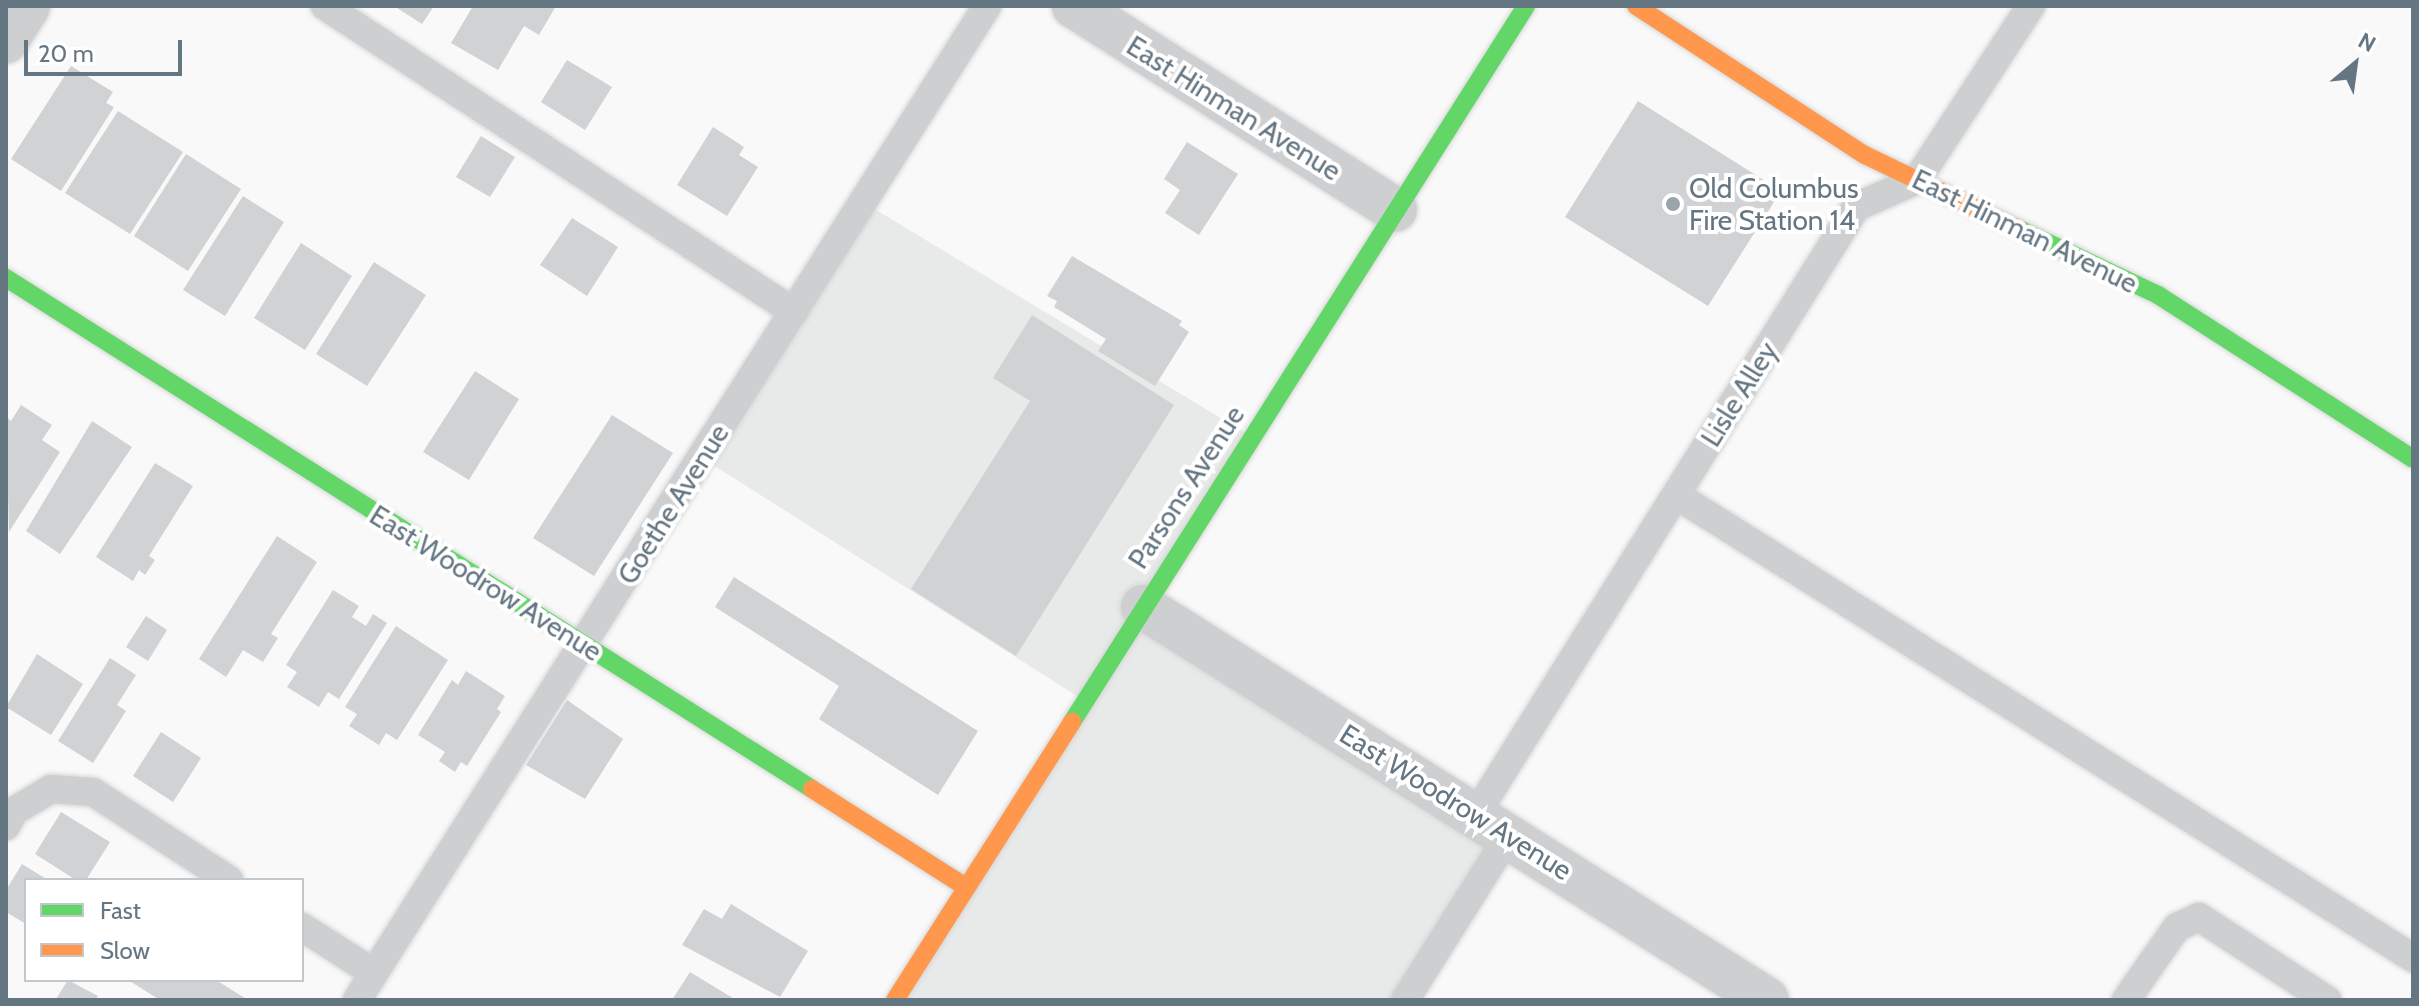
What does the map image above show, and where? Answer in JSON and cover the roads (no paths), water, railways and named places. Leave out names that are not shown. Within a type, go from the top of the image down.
[{"type":"street","points":[[6,41],[28,6]]},
{"type":"street","name":"East Hinman Avenue","points":[[1074,6],[1395,210]]},
{"type":"street","name":"Parsons Avenue","points":[[895,1000],[1526,6]]},
{"type":"street","name":"East Hinman Avenue","points":[[1636,6],[1865,155],[2158,295],[2413,459]]},
{"type":"street","name":"East Woodrow Avenue","points":[[6,278],[966,887]]},
{"type":"street","name":"East Woodrow Avenue","points":[[1143,607],[1767,1000]]},
{"type":"lane","points":[[325,6],[794,312]]},
{"type":"lane","name":"Goethe Avenue","points":[[357,1000],[987,6]]},
{"type":"lane","points":[[1917,180],[2031,6]]},
{"type":"lane","name":"Lisle Alley","points":[[1405,1000],[1492,825],[1676,495],[1856,207],[1917,180]]},
{"type":"lane","points":[[1676,495],[2413,958]]},
{"type":"lane","points":[[6,826],[14,811],[51,789],[93,792],[226,878]]},
{"type":"lane","points":[[2126,1000],[2177,927],[2199,917],[2327,1000]]},
{"type":"lane","points":[[304,928],[374,973]]},
{"type":"place","name":"Old Columbus Fire Station 14","points":[[1673,204]]}]
